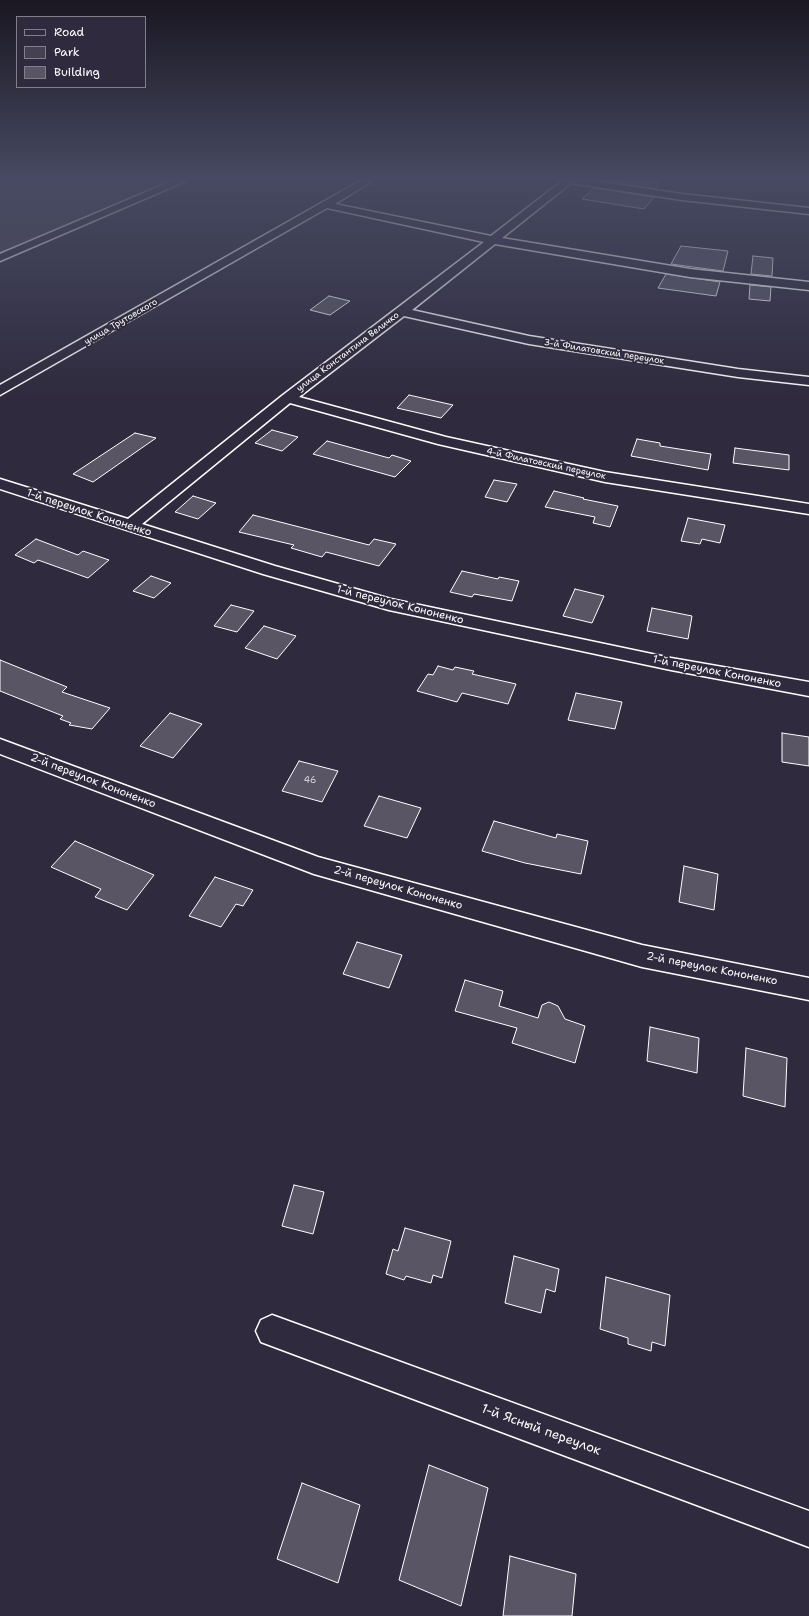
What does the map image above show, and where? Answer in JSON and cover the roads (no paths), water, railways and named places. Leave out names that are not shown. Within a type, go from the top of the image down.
[{"type":"main road","name":"улица Трутовского","points":[[0,391],[236,256]]},
{"type":"main road","name":"улица Константина Величко","points":[[130,526],[288,398],[402,312],[472,256]]},
{"type":"main road","points":[[594,256],[690,272],[809,286]]},
{"type":"main road","name":"3-й Филатовский переулок","points":[[402,312],[529,340],[738,373],[809,381]]},
{"type":"main road","name":"4-й Филатовский переулок","points":[[288,398],[443,441],[605,477],[809,509]]},
{"type":"main road","name":"1-й переулок Кононенко","points":[[0,484],[269,570],[390,604],[671,664],[809,689]]},
{"type":"main road","name":"2-й переулок Кононенко","points":[[0,746],[314,865],[642,956],[809,988]]},
{"type":"main road","name":"1-й Ясный переулок","points":[[272,1331],[809,1529]]}]
